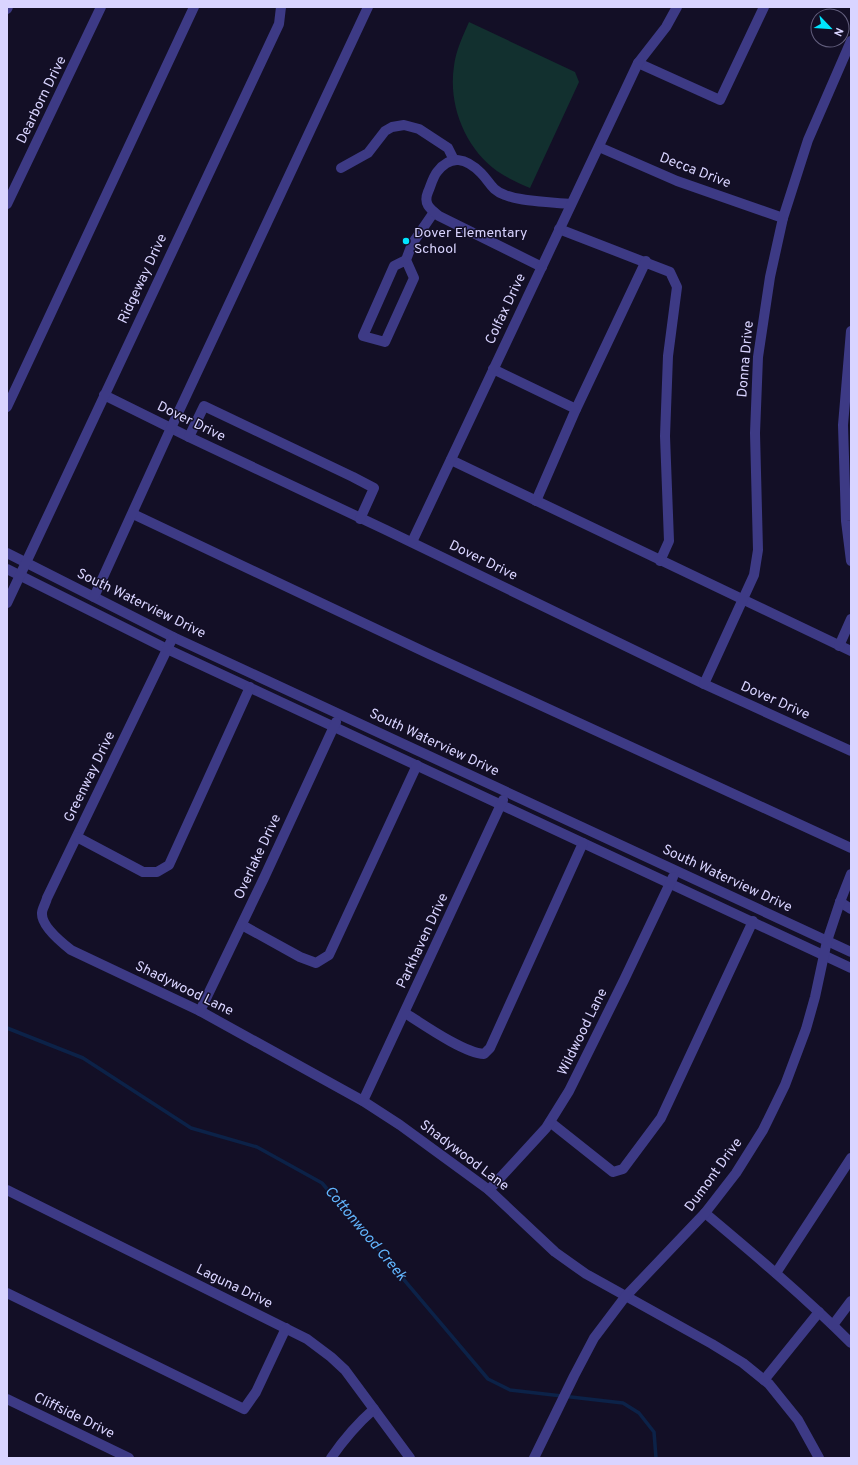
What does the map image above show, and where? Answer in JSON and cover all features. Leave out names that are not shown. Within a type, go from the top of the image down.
[{"type":"street","name":"Dearborn Drive","points":[[7,204],[101,7]]},
{"type":"street","points":[[7,406],[194,7]]},
{"type":"street","name":"Ridgeway Drive","points":[[7,602],[279,24],[281,7]]},
{"type":"street","points":[[94,597],[171,428],[368,7]]},
{"type":"street","name":"Colfax Drive","points":[[412,542],[638,63],[666,27],[677,7]]},
{"type":"street","points":[[638,63],[720,100],[764,7]]},
{"type":"street","name":"Donna Drive","points":[[704,684],[754,575],[758,550],[755,433],[758,357],[770,277],[783,218],[808,140],[851,41]]},
{"type":"street","points":[[341,168],[368,153],[388,129],[404,125],[419,129],[448,148],[454,160]]},
{"type":"street","name":"Decca Drive","points":[[599,147],[676,181],[783,218]]},
{"type":"street","points":[[542,266],[439,216],[434,212],[426,204],[426,197],[436,173],[450,161],[461,160],[481,173],[495,190],[505,196],[518,199],[571,204]]},
{"type":"street","points":[[406,260],[414,278],[385,342],[363,336],[394,266],[406,260],[412,244],[434,212]]},
{"type":"street","points":[[559,229],[646,261],[670,272],[677,287],[668,356],[665,436],[669,541],[660,561]]},
{"type":"street","points":[[536,501],[576,409],[646,261]]},
{"type":"street","points":[[851,331],[843,425],[846,521],[851,560]]},
{"type":"street","points":[[493,369],[576,409]]},
{"type":"street","name":"Dover Drive","points":[[104,395],[360,519],[412,542],[704,684],[851,751]]},
{"type":"street","points":[[189,437],[204,406],[346,474],[374,488],[360,519]]},
{"type":"street","points":[[451,460],[851,651]]},
{"type":"street","points":[[132,514],[429,654],[851,848]]},
{"type":"street","name":"South Waterview Drive","points":[[7,553],[173,637],[851,952]]},
{"type":"street","name":"South Waterview Drive","points":[[7,569],[167,649],[851,968]]},
{"type":"street","points":[[839,646],[851,619]]},
{"type":"street","name":"Greenway Drive","points":[[50,929],[44,922],[42,913],[48,898],[173,637]]},
{"type":"street","points":[[77,837],[143,872],[157,872],[169,865],[250,687]]},
{"type":"street","name":"Overlake Drive","points":[[200,1011],[242,925],[340,714]]},
{"type":"street","points":[[242,925],[300,957],[316,963],[329,955],[417,765]]},
{"type":"street","name":"Parkhaven Drive","points":[[363,1101],[507,793]]},
{"type":"street","points":[[405,1013],[475,1054],[484,1054],[490,1048],[583,843]]},
{"type":"street","name":"Wildwood Lane","points":[[489,1190],[550,1122],[572,1084],[624,980],[676,870]]},
{"type":"street","name":"Dumont Drive","points":[[534,1458],[594,1338],[625,1297],[705,1214],[736,1173],[763,1130],[785,1085],[806,1029],[815,997],[827,941],[851,874]]},
{"type":"street","points":[[840,902],[851,909]]},
{"type":"street","points":[[550,1122],[613,1172],[623,1169],[660,1118],[753,921]]},
{"type":"street","name":"Shadywood Lane","points":[[50,929],[59,940],[71,950],[200,1011],[363,1101],[427,1144],[489,1190],[555,1252],[586,1274],[712,1344],[743,1363],[769,1384],[798,1420],[819,1458]]},
{"type":"street","points":[[776,1273],[851,1158]]},
{"type":"street","name":"Laguna Drive","points":[[7,1190],[307,1339],[331,1356],[345,1370],[400,1447],[410,1458]]},
{"type":"street","points":[[705,1214],[776,1273],[851,1343]]},
{"type":"street","points":[[7,1293],[244,1408],[256,1392],[286,1328]]},
{"type":"street","points":[[833,1325],[851,1301]]},
{"type":"street","points":[[764,1380],[819,1312]]},
{"type":"street","name":"Cliffside Drive","points":[[7,1399],[129,1458]]},
{"type":"street","points":[[331,1458],[341,1443],[355,1427],[374,1409]]},
{"type":"green space","points":[[469,22],[575,72],[579,82],[530,188],[501,174],[486,161],[476,150],[461,124],[454,96],[454,66],[456,54]]},
{"type":"waterway","name":"Cottonwood Creek","points":[[7,1028],[83,1058],[191,1128],[257,1147],[322,1183],[488,1379],[510,1390],[623,1403],[639,1413],[654,1432],[656,1458]]},
{"type":"place","name":"Dover Elementary School","points":[[406,241]]}]
